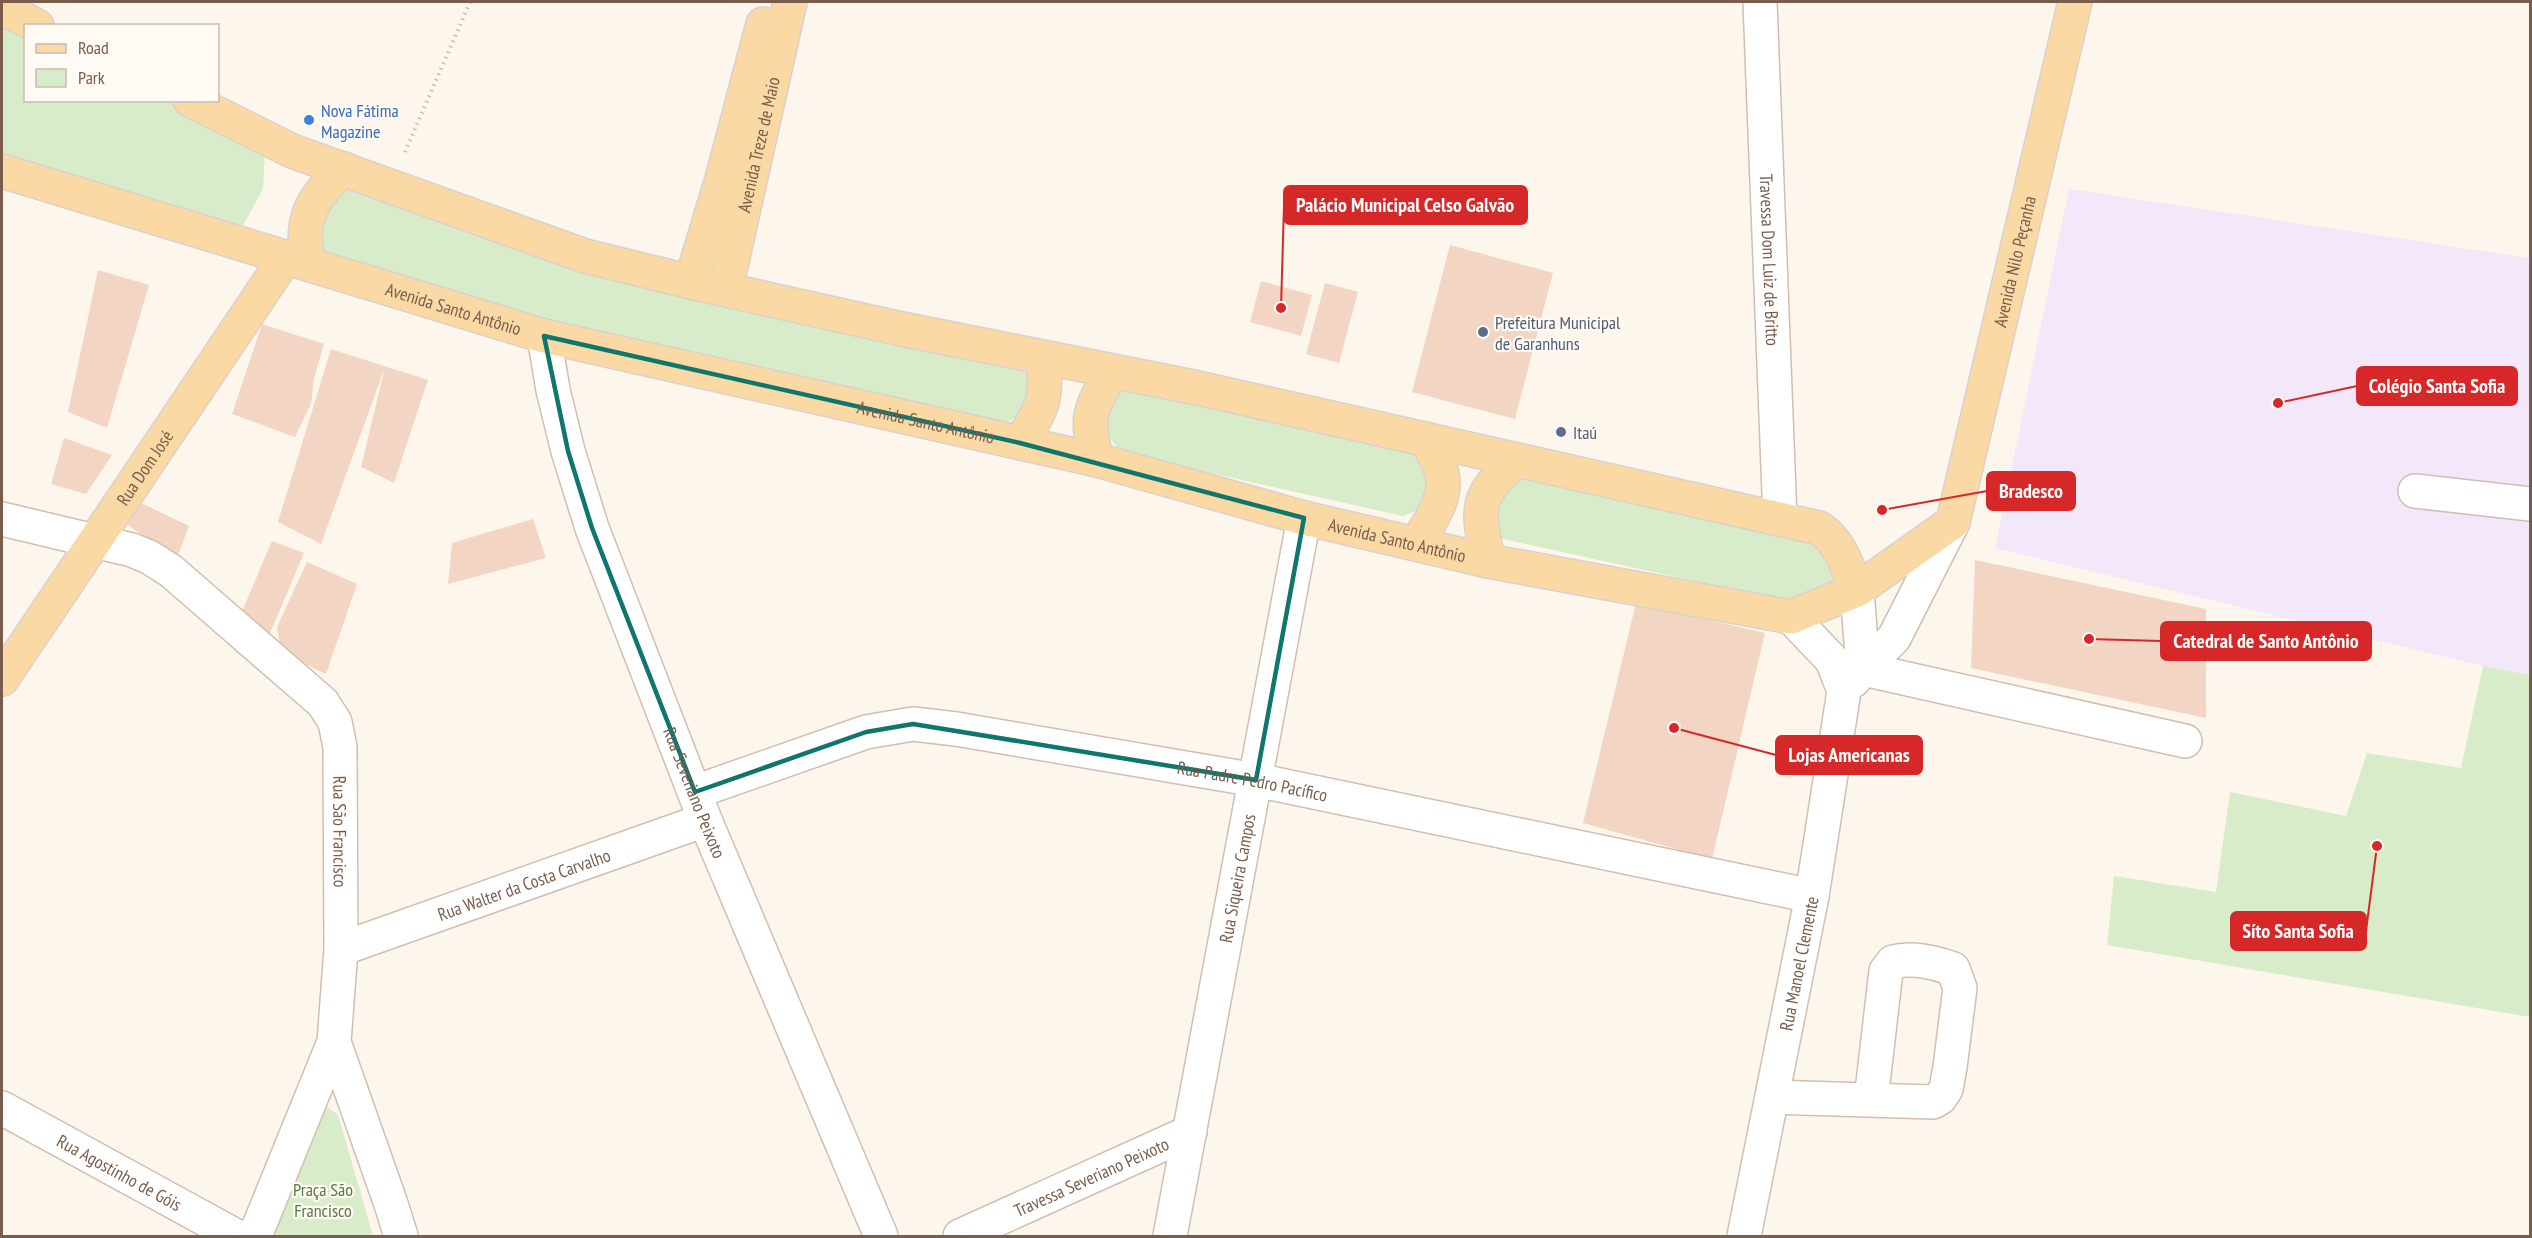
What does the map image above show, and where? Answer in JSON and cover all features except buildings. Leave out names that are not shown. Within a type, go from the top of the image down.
[{"type":"main road","name":"Avenida Treze de Maio","points":[[691,282],[722,179],[769,2]]},
{"type":"main road","name":"Avenida Treze de Maio","points":[[726,288],[790,2]]},
{"type":"main road","name":"Avenida Nilo Peçanha","points":[[1953,522],[2075,2]]},
{"type":"main road","points":[[2,8],[33,24]]},
{"type":"main road","points":[[194,102],[292,151],[585,256],[691,282],[1112,373],[1198,388],[1819,528],[1831,536],[1837,544],[1857,590]]},
{"type":"main road","points":[[297,261],[304,242],[308,215],[318,194],[344,169]]},
{"type":"main road","name":"Avenida Santo Antônio","points":[[2,171],[544,336],[1097,460],[1304,518],[1488,561],[1791,617]]},
{"type":"main road","name":"Rua Dom José","points":[[2,679],[93,540],[297,261]]},
{"type":"main road","points":[[1020,443],[1043,403],[1046,383],[1042,357]]},
{"type":"main road","points":[[1097,460],[1089,433],[1091,412],[1098,395],[1112,373]]},
{"type":"main road","points":[[1416,544],[1437,508],[1443,490],[1442,474],[1426,439]]},
{"type":"main road","points":[[1488,561],[1481,526],[1482,501],[1492,481],[1515,461]]},
{"type":"main road","points":[[1791,617],[1857,590],[1953,522]]},
{"type":"street","name":"Travessa Dom Luiz de Britto","points":[[1761,2],[1780,519]]},
{"type":"street","name":"Rua Severiano Peixoto","points":[[544,336],[565,441],[591,528],[700,806],[881,1236]]},
{"type":"street","points":[[2415,491],[2530,504]]},
{"type":"street","name":"Rua Siqueira Campos","points":[[1170,1236],[1304,518]]},
{"type":"street","name":"Rua São Francisco","points":[[2,519],[93,540],[150,557],[171,571],[322,703],[335,722],[340,747],[341,949],[334,1042],[401,1236]]},
{"type":"street","points":[[1854,680],[1894,638],[1953,522]]},
{"type":"street","name":"Rua Manoel Clemente","points":[[1744,1236],[1854,680],[1857,590]]},
{"type":"street","points":[[1791,617],[1854,680],[2186,741]]},
{"type":"street","name":"Rua Padre Pedro Pacífico","points":[[700,806],[866,732],[914,724],[956,729],[1256,780],[1812,896]]},
{"type":"street","name":"Rua Walter da Costa Carvalho","points":[[341,949],[700,806]]},
{"type":"street","points":[[255,1236],[334,1042]]},
{"type":"street","points":[[1772,1096],[1871,1100]]},
{"type":"street","name":"Rua Agostinho de Góis","points":[[2,1108],[236,1236]]},
{"type":"street","name":"Travessa Severiano Peixoto","points":[[960,1236],[1190,1132]]},
{"type":"path","points":[[391,186],[470,2]]},
{"type":"highlighted area","points":[[544,336],[611,352],[1020,443],[1304,518],[1256,780],[913,724],[866,732],[695,792],[592,528],[568,451]]},
{"type":"shaded area","points":[[2069,189],[2530,258],[2530,675],[2483,666],[1995,548]]},
{"type":"green space","points":[[2,20],[24,31],[24,102],[169,102],[265,148],[263,189],[240,231],[2,158]]},
{"type":"green space","points":[[345,178],[1034,366],[1027,414],[1001,424],[558,326],[319,251],[321,199]]},
{"type":"green space","points":[[1126,385],[1423,449],[1436,478],[1428,506],[1403,516],[1121,453],[1103,428],[1113,392]]},
{"type":"green space","points":[[1522,471],[1823,538],[1844,581],[1798,604],[1499,538],[1490,507]]},
{"type":"green space","points":[[2483,666],[2530,675],[2530,1017],[2107,945],[2114,876],[2216,892],[2230,792],[2346,816],[2367,753],[2461,768]]},
{"type":"green space","name":"Praça São Francisco","points":[[319,1101],[338,1115],[373,1236],[273,1236],[270,1232]]},
{"type":"place","name":"Nova Fátima Magazine","points":[[309,120]]},
{"type":"place","name":"Palácio Municipal Celso Galvão","points":[[1281,308]]},
{"type":"place","name":"Prefeitura Municipal de Garanhuns","points":[[1483,332]]},
{"type":"place","name":"Colégio Santa Sofia","points":[[2278,403]]},
{"type":"place","name":"Itaú","points":[[1561,432]]},
{"type":"place","name":"Bradesco","points":[[1882,510]]},
{"type":"place","name":"Catedral de Santo Antônio","points":[[2089,639]]},
{"type":"place","name":"Lojas Americanas","points":[[1674,728]]},
{"type":"place","name":"Síto Santa Sofia","points":[[2377,846]]}]
